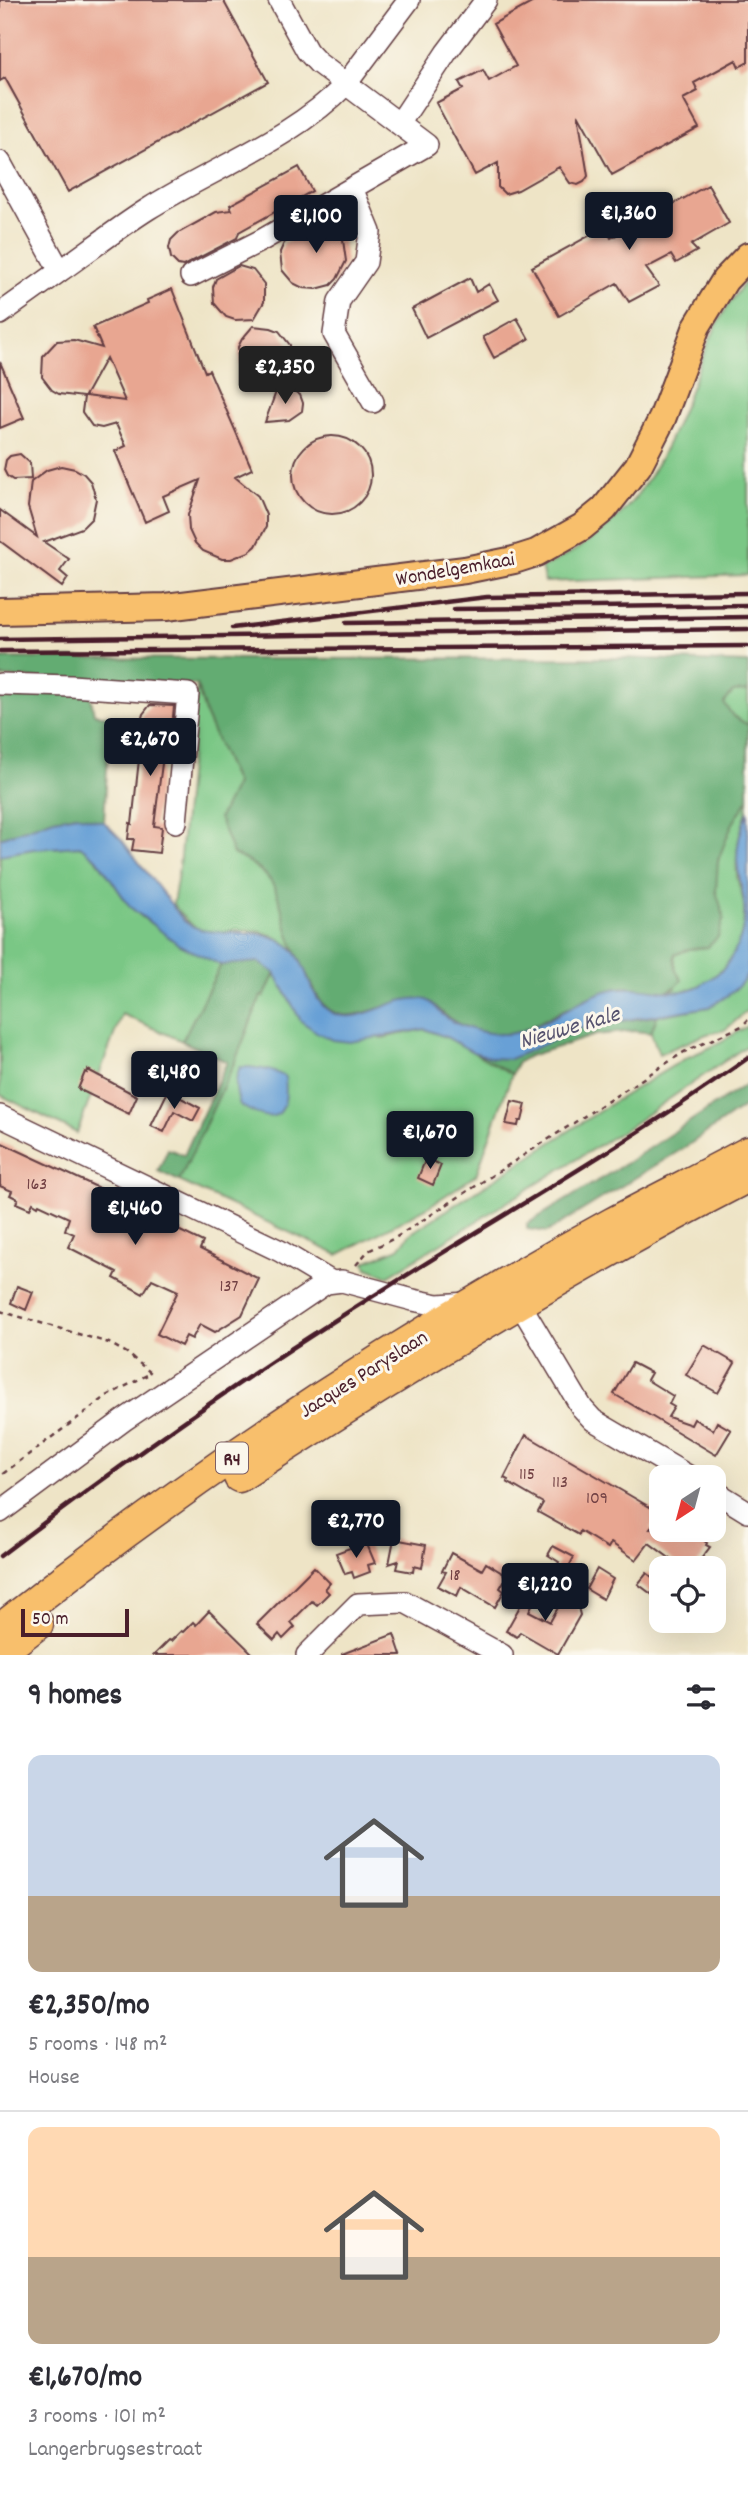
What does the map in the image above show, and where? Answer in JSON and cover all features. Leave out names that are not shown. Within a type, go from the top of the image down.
[{"type":"highway","name":"Jacques Paryslaan","points":[[0,1629],[180,1494],[304,1409],[474,1303],[614,1222],[748,1153]]},
{"type":"highway","name":"Jacques Paryslaan","points":[[0,1653],[192,1508],[368,1395],[648,1230],[748,1177]]},
{"type":"main road","name":"Wondelgemkaai","points":[[0,611],[166,607],[465,570],[536,553],[582,527],[604,509],[638,467],[662,419],[697,326],[724,280],[748,256]]},
{"type":"street","points":[[191,276],[262,240],[427,145],[318,63],[307,51],[279,0]]},
{"type":"street","points":[[0,314],[148,209],[300,122],[330,101],[346,84],[409,0]]},
{"type":"street","points":[[399,124],[476,4]]},
{"type":"street","points":[[0,162],[61,271]]},
{"type":"street","points":[[352,188],[370,232],[366,262],[339,301],[334,334],[373,402]]},
{"type":"street","points":[[0,684],[188,694],[176,822]]},
{"type":"street","points":[[0,1116],[280,1251],[337,1282],[438,1305],[520,1304],[582,1408],[593,1420],[670,1465]]},
{"type":"street","points":[[0,1512],[124,1420],[326,1283],[337,1282]]},
{"type":"street","points":[[413,1300],[424,1308],[428,1315],[423,1335]]},
{"type":"street","points":[[726,1499],[748,1512]]},
{"type":"street","points":[[307,1655],[358,1604],[405,1602],[502,1655]]},
{"type":"path","points":[[337,1282],[368,1251],[395,1238],[684,1052],[741,1026],[748,1020]]},
{"type":"path","points":[[0,1311],[109,1343],[127,1353],[151,1373],[107,1396],[0,1476]]},
{"type":"green space","points":[[748,279],[748,575],[545,582],[541,568],[597,536],[637,496],[679,419],[714,330]]},
{"type":"green space","points":[[0,658],[625,658],[748,663],[748,691],[733,692],[724,703],[733,716],[748,725],[748,799],[732,825],[718,860],[716,891],[724,917],[718,937],[708,947],[689,949],[674,955],[676,971],[682,980],[668,991],[618,988],[511,1033],[492,1034],[465,1027],[433,1004],[419,999],[364,1013],[339,1014],[328,1009],[318,997],[294,948],[277,893],[267,876],[259,868],[233,854],[219,818],[236,784],[206,716],[197,685],[0,677]]},
{"type":"green space","points":[[197,685],[206,716],[236,784],[233,854],[251,863],[272,883],[297,951],[268,934],[239,930],[206,931],[185,919],[173,904]]},
{"type":"green space","points":[[0,690],[90,692],[94,714],[110,716],[104,822],[76,815],[54,819],[0,838]]},
{"type":"green space","points":[[748,691],[748,725],[733,716],[723,703],[733,692]]},
{"type":"green space","points":[[748,799],[737,859],[737,875],[744,907],[740,940],[733,955],[713,978],[684,991],[666,993],[676,988],[674,955],[689,949],[708,947],[724,917],[716,891],[717,867],[729,830]]},
{"type":"green space","points":[[80,846],[101,866],[135,911],[172,937],[221,965],[182,1041],[122,1014],[77,1133],[0,1095],[0,855],[33,849]]},
{"type":"green space","points":[[258,961],[275,973],[264,997],[261,996],[235,1061],[179,1181],[158,1171],[168,1149],[184,1155],[227,1062],[182,1041],[221,965]]},
{"type":"green space","points":[[275,973],[301,1021],[382,1038],[425,1029],[448,1038],[512,1074],[476,1175],[428,1207],[338,1255],[179,1181],[235,1061],[261,996],[264,997]]},
{"type":"green space","points":[[748,974],[748,1010],[725,1030],[707,1034],[659,1054],[651,1033],[657,1016],[709,1007]]},
{"type":"green space","points":[[657,1016],[651,1033],[634,1031],[596,1035],[529,1056],[517,1063],[512,1074],[473,1052],[493,1058],[587,1026]]},
{"type":"green space","points":[[748,1026],[748,1045],[627,1128],[388,1276],[367,1268],[365,1262],[399,1248],[410,1234],[615,1101],[686,1058]]},
{"type":"green space","points":[[748,1083],[748,1104],[687,1146],[547,1232],[527,1229],[527,1224]]},
{"type":"water","name":"Nieuwe Kale","points":[[748,811],[748,974],[740,984],[709,1007],[587,1026],[510,1059],[493,1058],[473,1052],[425,1029],[350,1042],[333,1040],[301,1021],[275,973],[259,962],[221,965],[179,945],[130,907],[98,860],[80,846],[33,849],[0,855],[0,838],[54,819],[77,815],[104,822],[121,839],[184,921],[207,931],[259,934],[285,943],[300,959],[319,1000],[335,1014],[356,1016],[401,1001],[423,999],[456,1023],[488,1033],[503,1034],[532,1028],[605,991],[631,988],[686,991],[722,970],[737,946],[743,930],[745,913],[737,857],[740,834]]},
{"type":"water","points":[[240,1067],[264,1069],[285,1077],[285,1102],[277,1115],[262,1115],[240,1105],[236,1086]]},
{"type":"building","points":[[0,0],[223,0],[268,82],[68,192],[5,78],[0,81]]},
{"type":"building","points":[[537,0],[748,0],[748,62],[739,67],[736,60],[694,83],[698,91],[683,99],[699,128],[612,175],[578,114],[588,176],[584,182],[578,185],[570,183],[559,167],[518,190],[505,194],[498,187],[498,163],[475,175],[436,103],[463,89],[459,82],[483,70],[489,81],[516,66],[493,24]]},
{"type":"building","points":[[299,167],[312,191],[239,232],[237,238],[183,266],[171,258],[171,240],[178,233],[216,212],[232,210],[230,205]]},
{"type":"building","points":[[708,185],[729,223],[691,245],[697,251],[676,263],[671,255],[646,268],[659,286],[629,302],[617,283],[559,316],[532,267],[605,227],[611,238],[645,220],[634,212],[633,205],[636,201],[641,200],[647,204],[649,218]]},
{"type":"building","points":[[345,216],[354,235],[343,240],[346,261],[337,279],[331,285],[316,289],[303,288],[293,283],[282,270],[280,252],[284,243],[316,224],[327,227]]},
{"type":"building","points":[[239,266],[253,270],[264,284],[264,302],[254,319],[235,320],[226,317],[214,303],[213,287],[216,279]]},
{"type":"building","points":[[470,278],[476,292],[489,284],[498,300],[426,338],[412,309]]},
{"type":"building","points":[[172,289],[205,372],[209,370],[252,469],[235,477],[258,496],[266,515],[266,527],[256,546],[231,559],[222,559],[203,551],[195,543],[189,530],[188,515],[200,480],[163,496],[169,511],[145,522],[115,451],[126,446],[116,424],[102,428],[92,426],[82,412],[84,397],[59,394],[52,390],[42,377],[43,356],[57,341],[74,340],[102,348],[93,327],[148,303],[147,300]],"holes":[[[106,358],[125,401],[85,396]]]},
{"type":"building","points":[[517,318],[529,339],[494,358],[483,337]]},
{"type":"building","points":[[253,326],[279,331],[290,345],[290,363],[275,380],[252,377],[240,364],[238,347]]},
{"type":"building","points":[[0,362],[24,418],[0,428]]},
{"type":"building","points":[[277,389],[292,390],[300,395],[302,411],[289,420],[265,422]]},
{"type":"building","points":[[332,436],[347,439],[360,447],[368,460],[371,475],[368,490],[360,503],[347,511],[332,514],[317,511],[304,503],[296,490],[293,475],[296,460],[304,447],[317,439]]},
{"type":"building","points":[[20,454],[30,463],[31,479],[13,480],[4,470],[6,460],[10,456]]},
{"type":"building","points":[[61,466],[84,474],[91,482],[96,499],[92,518],[82,528],[44,542],[69,559],[60,571],[68,578],[62,587],[0,541],[0,510],[37,537],[28,507],[31,482],[47,470]]},
{"type":"building","points":[[150,705],[174,706],[171,737],[165,740],[154,826],[162,827],[159,853],[132,850],[134,839],[128,839],[141,741],[148,742],[141,721]]},
{"type":"building","points":[[88,1070],[137,1096],[129,1114],[78,1089]]},
{"type":"building","points":[[168,1091],[200,1108],[193,1121],[174,1111],[164,1132],[151,1126]]},
{"type":"building","points":[[512,1101],[526,1104],[518,1126],[506,1124]]},
{"type":"building","points":[[0,1142],[101,1189],[97,1197],[139,1220],[144,1210],[179,1228],[178,1230],[203,1242],[200,1249],[259,1279],[242,1315],[215,1332],[200,1324],[192,1339],[186,1336],[181,1346],[157,1334],[178,1291],[152,1279],[143,1294],[114,1278],[117,1272],[68,1247],[74,1234],[65,1230],[69,1218],[39,1204],[38,1206],[33,1203],[30,1209],[16,1203],[18,1199],[10,1195],[12,1191],[0,1186]]},
{"type":"building","points":[[426,1158],[441,1165],[433,1185],[418,1178]]},
{"type":"building","points":[[17,1286],[33,1292],[26,1310],[11,1303]]},
{"type":"building","points":[[704,1345],[735,1363],[718,1393],[686,1375]]},
{"type":"building","points":[[632,1363],[651,1373],[647,1380],[673,1396],[669,1404],[674,1407],[668,1417],[691,1425],[694,1419],[713,1430],[717,1422],[731,1430],[716,1455],[614,1394]]},
{"type":"building","points":[[526,1435],[649,1507],[649,1542],[706,1542],[710,1547],[703,1556],[667,1556],[649,1543],[636,1560],[611,1543],[608,1548],[580,1531],[579,1535],[538,1512],[543,1503],[504,1478]]},
{"type":"building","points":[[394,1539],[426,1545],[422,1568],[414,1566],[413,1572],[396,1569],[398,1561],[389,1564]]},
{"type":"building","points":[[366,1542],[375,1563],[368,1565],[370,1572],[354,1578],[352,1572],[345,1574],[336,1553]]},
{"type":"building","points":[[553,1546],[574,1557],[562,1580],[552,1575],[559,1562],[548,1555]]},
{"type":"building","points":[[451,1553],[482,1570],[486,1563],[507,1576],[500,1588],[504,1591],[495,1607],[461,1587],[457,1596],[438,1586],[446,1572],[442,1571]]},
{"type":"building","points":[[314,1567],[330,1583],[325,1589],[329,1593],[317,1605],[312,1601],[291,1622],[295,1627],[283,1639],[279,1634],[274,1640],[257,1624]]},
{"type":"building","points":[[597,1569],[613,1579],[603,1599],[586,1589]]},
{"type":"building","points":[[647,1573],[649,1575],[649,1592],[638,1584]]},
{"type":"building","points":[[532,1585],[540,1589],[529,1611],[550,1622],[560,1604],[572,1600],[577,1603],[580,1615],[558,1654],[520,1632],[517,1637],[506,1631]]},
{"type":"building","points":[[209,1611],[254,1655],[154,1655],[193,1622],[196,1625]]},
{"type":"building","points":[[394,1634],[401,1655],[342,1655],[342,1654]]},
{"type":"railway","points":[[232,628],[487,597],[748,593]]},
{"type":"railway","points":[[454,609],[748,605]]},
{"type":"railway","points":[[346,623],[748,617]]},
{"type":"railway","points":[[0,639],[748,629]]},
{"type":"railway","points":[[0,651],[748,646]]},
{"type":"railway","points":[[0,1556],[124,1464],[294,1347],[647,1126],[748,1058]]}]
